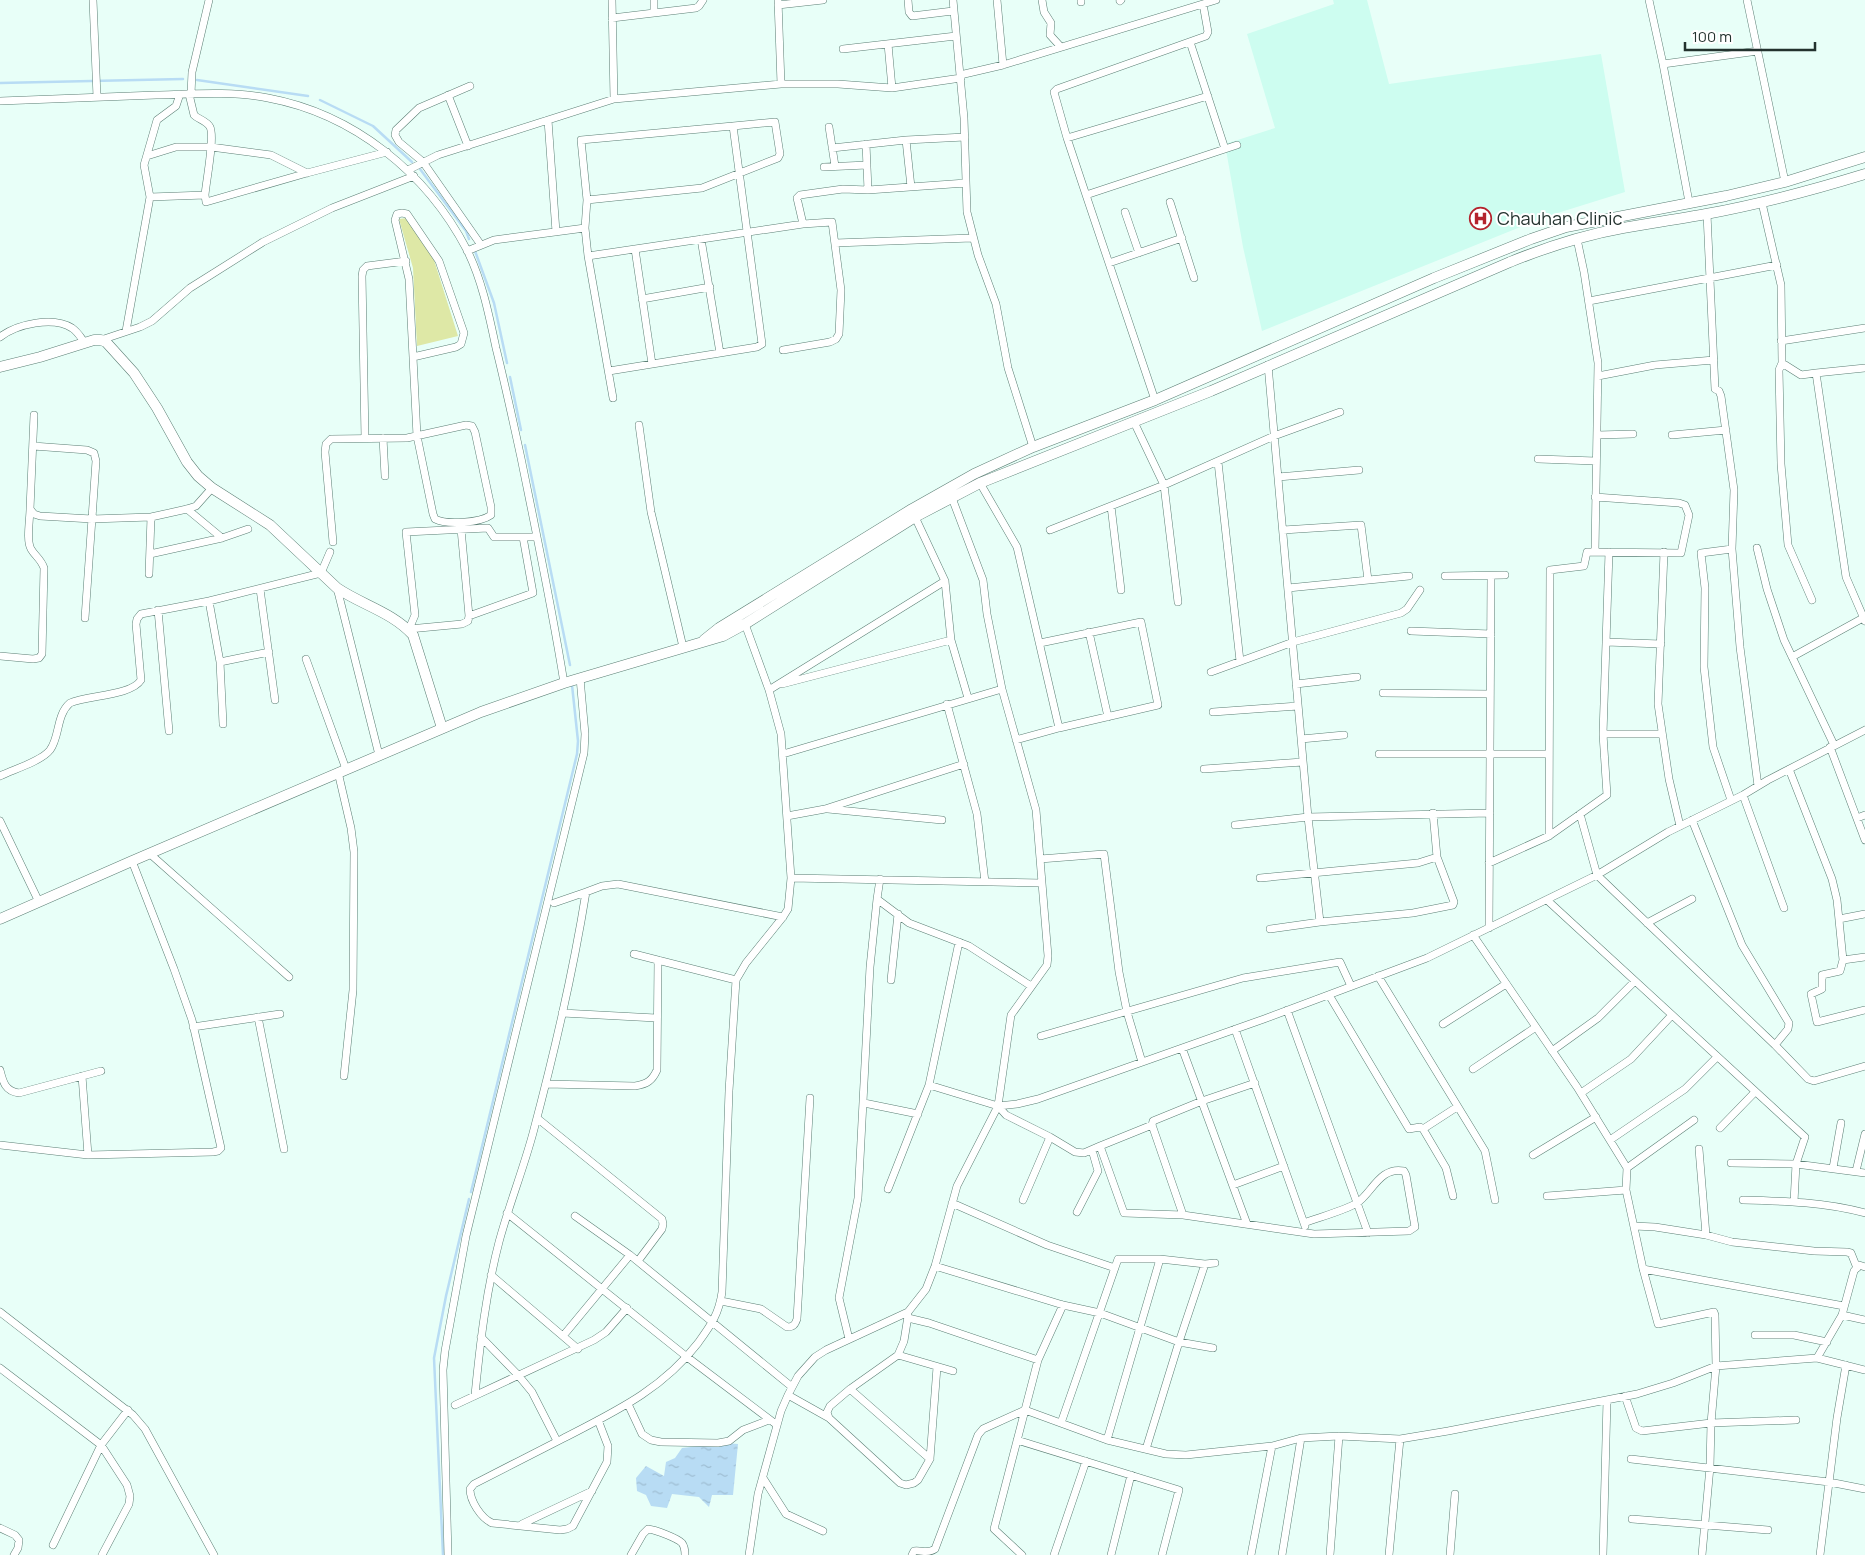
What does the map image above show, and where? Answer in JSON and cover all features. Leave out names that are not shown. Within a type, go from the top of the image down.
[{"type":"main road","points":[[700,643],[719,628],[912,509],[974,474],[1033,447],[1155,400],[1434,278],[1566,227],[1726,196],[1785,182],[1865,157]]},
{"type":"main road","points":[[0,919],[442,728],[516,699],[723,636],[746,624],[915,516],[980,483],[1134,422],[1510,262],[1577,239],[1622,228],[1762,203],[1865,174]]},
{"type":"main road","points":[[0,367],[85,343],[101,340],[106,342],[134,373],[157,408],[187,462],[198,476],[212,488],[270,525],[337,588],[348,596],[395,618],[413,634],[418,645],[442,728]]},
{"type":"street","points":[[93,0],[97,97]]},
{"type":"street","points":[[209,0],[192,72],[190,94],[194,115],[210,128],[211,147],[205,195],[206,202],[386,152]]},
{"type":"street","points":[[612,0],[614,99]]},
{"type":"street","points":[[654,0],[654,13]]},
{"type":"street","points":[[612,18],[696,8],[703,0]]},
{"type":"street","points":[[781,84],[778,3],[824,0]]},
{"type":"street","points":[[908,0],[909,12],[912,16],[953,11]]},
{"type":"street","points":[[953,0],[961,77],[968,212],[972,238],[996,304],[1008,368],[1033,447]]},
{"type":"street","points":[[997,0],[1002,65]]},
{"type":"street","points":[[1042,0],[1044,12],[1051,23],[1050,35],[1060,46]]},
{"type":"street","points":[[408,170],[423,162],[468,146],[614,99],[781,84],[838,84],[892,88],[961,77],[1216,0]]},
{"type":"street","points":[[1649,0],[1689,202]]},
{"type":"street","points":[[1747,0],[1785,182]]},
{"type":"street","points":[[1155,400],[1067,138],[1054,92],[1204,37],[1207,34],[1203,4]]},
{"type":"street","points":[[843,49],[956,36]]},
{"type":"street","points":[[1190,42],[1225,149]]},
{"type":"street","points":[[888,44],[892,88]]},
{"type":"street","points":[[1663,64],[1758,51]]},
{"type":"street","points":[[470,86],[419,108],[396,130],[396,139],[423,162],[480,245]]},
{"type":"street","points":[[126,331],[150,197],[145,170],[147,156],[157,120],[176,106],[180,94]]},
{"type":"street","points":[[0,101],[180,94],[223,94],[267,98],[308,108],[353,130],[386,152],[414,176],[441,209],[467,251],[485,300],[537,537],[564,683]]},
{"type":"street","points":[[448,94],[468,146]]},
{"type":"street","points":[[1067,138],[1208,96]]},
{"type":"street","points":[[548,120],[556,232]]},
{"type":"street","points":[[587,200],[702,188],[720,182],[740,172],[778,158],[780,154],[776,124],[773,120],[733,126],[581,140],[587,200],[585,228],[588,256],[613,398]]},
{"type":"street","points":[[609,371],[757,347],[762,344],[733,126]]},
{"type":"street","points":[[829,127],[835,166]]},
{"type":"street","points":[[832,148],[906,140],[965,137]]},
{"type":"street","points":[[906,140],[911,187]]},
{"type":"street","points":[[866,144],[868,190]]},
{"type":"street","points":[[1086,195],[1237,145]]},
{"type":"street","points":[[147,156],[176,147],[211,147],[271,155],[307,173]]},
{"type":"street","points":[[824,167],[867,165]]},
{"type":"street","points":[[101,340],[152,321],[190,288],[263,242],[332,208],[414,176]]},
{"type":"street","points":[[803,224],[798,200],[800,195],[843,189],[868,190],[966,183]]},
{"type":"street","points":[[150,197],[205,195]]},
{"type":"street","points":[[1170,202],[1194,278]]},
{"type":"street","points":[[1762,203],[1781,285],[1782,363],[1779,370],[1781,464],[1788,545],[1812,600]]},
{"type":"street","points":[[333,542],[325,452],[326,444],[331,439],[407,438],[417,436],[466,425],[472,426],[475,432],[487,488],[491,515],[477,521],[443,522],[435,519],[417,436],[409,279],[396,220],[397,214],[402,212],[407,214],[439,261],[464,333],[461,344],[456,347],[413,357]]},
{"type":"street","points":[[1125,212],[1139,253]]},
{"type":"street","points":[[1707,214],[1715,389],[1719,391],[1721,396],[1734,490],[1732,549],[1740,648],[1758,786]]},
{"type":"street","points":[[588,256],[803,224],[832,222],[841,290],[839,334],[836,339],[830,342],[783,350]]},
{"type":"street","points":[[467,251],[494,240],[585,228]]},
{"type":"street","points":[[835,243],[972,238]]},
{"type":"street","points":[[1109,263],[1182,238]]},
{"type":"street","points":[[701,239],[720,353]]},
{"type":"street","points":[[1577,239],[1598,363],[1598,435],[1594,552]]},
{"type":"street","points":[[635,249],[652,364]]},
{"type":"street","points":[[365,438],[363,270],[367,266],[406,261]]},
{"type":"street","points":[[1589,301],[1777,265]]},
{"type":"street","points":[[642,299],[710,287]]},
{"type":"street","points":[[0,337],[11,329],[27,324],[62,324],[77,332],[85,343]]},
{"type":"street","points":[[1781,341],[1865,328]]},
{"type":"street","points":[[1598,376],[1655,365],[1714,360]]},
{"type":"street","points":[[1782,363],[1801,375],[1865,368]]},
{"type":"street","points":[[1268,365],[1308,817],[1320,922]]},
{"type":"street","points":[[1792,657],[1864,620],[1862,605],[1846,578],[1816,373]]},
{"type":"street","points":[[1050,530],[1164,485],[1274,436],[1340,412]]},
{"type":"street","points":[[0,656],[33,659],[39,658],[42,654],[44,568],[29,544],[34,415]]},
{"type":"street","points":[[1134,422],[1164,485],[1178,602]]},
{"type":"street","points":[[639,424],[651,512],[683,648]]},
{"type":"street","points":[[1672,435],[1726,430]]},
{"type":"street","points":[[1598,435],[1633,434]]},
{"type":"street","points":[[383,438],[385,476]]},
{"type":"street","points":[[33,446],[87,450],[94,453],[96,461],[85,618]]},
{"type":"street","points":[[1538,459],[1596,461]]},
{"type":"street","points":[[1218,462],[1224,532],[1240,661]]},
{"type":"street","points":[[1278,477],[1359,470]]},
{"type":"street","points":[[980,483],[1017,547],[1058,728]]},
{"type":"street","points":[[30,509],[34,514],[40,516],[92,519],[151,517],[187,509],[202,501],[212,488]]},
{"type":"street","points":[[1549,836],[1550,570],[1584,566],[1587,552],[1681,553],[1689,515],[1683,504],[1595,497]]},
{"type":"street","points":[[829,1418],[827,1412],[830,1406],[850,1389],[898,1355],[902,1348],[908,1315],[926,1289],[936,1266],[957,1186],[998,1106],[1011,1015],[1047,964],[1048,956],[1036,810],[1002,689],[982,580],[952,498]]},
{"type":"street","points":[[1111,506],[1121,590]]},
{"type":"street","points":[[187,509],[222,538]]},
{"type":"street","points":[[915,516],[945,581],[951,640],[968,698]]},
{"type":"street","points":[[149,574],[151,517]]},
{"type":"street","points":[[1283,530],[1361,525],[1368,580]]},
{"type":"street","points":[[408,629],[415,615],[406,532],[488,528],[494,537],[537,537]]},
{"type":"street","points":[[150,554],[222,538],[248,529]]},
{"type":"street","points":[[408,629],[462,624],[468,621],[461,529]]},
{"type":"street","points":[[469,616],[533,593],[523,537]]},
{"type":"street","points":[[1757,548],[1774,613],[1832,746],[1865,840]]},
{"type":"street","points":[[1731,800],[1713,747],[1704,667],[1705,588],[1701,553],[1732,549]]},
{"type":"street","points":[[0,776],[40,758],[50,751],[63,712],[70,703],[128,689],[139,684],[142,680],[136,624],[141,614],[209,601],[322,573],[330,552]]},
{"type":"street","points":[[1489,863],[1549,836],[1607,795],[1603,734],[1609,552]]},
{"type":"street","points":[[1664,552],[1658,704],[1669,779],[1680,826]]},
{"type":"street","points":[[1445,576],[1505,575]]},
{"type":"street","points":[[1288,588],[1409,576]]},
{"type":"street","points":[[1489,928],[1490,576]]},
{"type":"street","points":[[772,688],[945,581]]},
{"type":"street","points":[[337,588],[379,755]]},
{"type":"street","points":[[260,589],[276,700]]},
{"type":"street","points":[[1211,672],[1293,642],[1400,613],[1407,609],[1420,590]]},
{"type":"street","points":[[209,601],[220,662],[223,724]]},
{"type":"street","points":[[158,610],[169,731]]},
{"type":"street","points":[[1016,740],[1058,728],[1158,705],[1141,622],[1040,642]]},
{"type":"street","points":[[598,1420],[606,1438],[609,1454],[607,1462],[576,1521],[567,1529],[560,1530],[486,1520],[470,1489],[474,1484],[628,1404],[660,1383],[687,1356],[713,1322],[721,1301],[736,980],[746,963],[788,909],[791,878],[781,734],[772,688],[746,624]]},
{"type":"street","points":[[1411,631],[1490,634]]},
{"type":"street","points":[[1089,632],[1108,717]]},
{"type":"street","points":[[772,688],[951,640]]},
{"type":"street","points":[[1606,642],[1661,644]]},
{"type":"street","points":[[220,662],[269,652]]},
{"type":"street","points":[[306,659],[342,771],[354,852],[353,990],[344,1076]]},
{"type":"street","points":[[1296,684],[1357,677]]},
{"type":"street","points":[[448,1555],[443,1370],[445,1351],[466,1236],[584,753],[585,734],[580,678]]},
{"type":"street","points":[[783,754],[1002,689]]},
{"type":"street","points":[[1382,693],[1490,694]]},
{"type":"street","points":[[947,704],[977,814],[985,882]]},
{"type":"street","points":[[1213,712],[1298,706]]},
{"type":"street","points":[[929,1085],[998,1106],[1038,1099],[1288,1010],[1426,958],[1597,875],[1680,826],[1743,795],[1865,730]]},
{"type":"street","points":[[1603,734],[1662,734]]},
{"type":"street","points":[[1301,739],[1344,735]]},
{"type":"street","points":[[1379,754],[1549,754]]},
{"type":"street","points":[[1204,770],[1303,762]]},
{"type":"street","points":[[787,816],[825,809],[964,764]]},
{"type":"street","points":[[1789,769],[1832,879],[1837,900],[1843,960],[1840,972],[1822,975],[1822,990],[1811,994],[1817,1022],[1865,1010]]},
{"type":"street","points":[[1743,795],[1784,908]]},
{"type":"street","points":[[825,809],[942,820]]},
{"type":"street","points":[[1234,825],[1308,817],[1490,812]]},
{"type":"street","points":[[1270,929],[1413,913],[1454,905],[1437,857],[1433,813]]},
{"type":"street","points":[[1580,814],[1597,875],[1811,1081],[1865,1066]]},
{"type":"street","points":[[1857,818],[1865,815]]},
{"type":"street","points":[[1692,820],[1742,945],[1788,1020],[1788,1029],[1775,1045]]},
{"type":"street","points":[[0,821],[40,902]]},
{"type":"street","points":[[149,853],[289,977]]},
{"type":"street","points":[[1040,859],[1104,854],[1119,972],[1127,1012],[1142,1062]]},
{"type":"street","points":[[1260,878],[1418,863],[1437,857]]},
{"type":"street","points":[[0,1145],[88,1155],[218,1151],[221,1145],[193,1027],[174,969],[132,861]]},
{"type":"street","points":[[791,878],[1042,883]]},
{"type":"street","points":[[849,1338],[838,1298],[858,1198],[870,967],[880,880]]},
{"type":"street","points":[[554,903],[602,886],[618,884],[783,917]]},
{"type":"street","points":[[475,1395],[481,1337],[491,1275],[508,1213],[527,1156],[546,1084],[586,892]]},
{"type":"street","points":[[877,899],[909,923],[969,946],[1031,986]]},
{"type":"street","points":[[1647,923],[1692,899]]},
{"type":"street","points":[[1547,900],[1804,1137],[1796,1164],[1794,1202]]},
{"type":"street","points":[[890,980],[898,914]]},
{"type":"street","points":[[1839,919],[1865,914]]},
{"type":"street","points":[[1473,935],[1581,1093],[1627,1168],[1626,1190],[1643,1269],[1658,1324],[1714,1312],[1715,1314],[1716,1366],[1711,1423],[1710,1468],[1702,1555]]},
{"type":"street","points":[[888,1189],[929,1085],[959,942]]},
{"type":"street","points":[[634,954],[736,980]]},
{"type":"street","points":[[1843,960],[1865,957]]},
{"type":"street","points":[[546,1084],[635,1086],[645,1085],[653,1080],[657,1070],[658,960]]},
{"type":"street","points":[[1041,1036],[1243,978],[1340,962],[1351,986]]},
{"type":"street","points":[[1378,976],[1485,1151],[1495,1200]]},
{"type":"street","points":[[1552,1050],[1598,1018],[1634,982]]},
{"type":"street","points":[[1444,1024],[1506,984]]},
{"type":"street","points":[[1329,994],[1410,1129],[1420,1126],[1423,1129],[1446,1168],[1453,1196]]},
{"type":"street","points":[[1288,1010],[1368,1233]]},
{"type":"street","points":[[562,1013],[656,1018]]},
{"type":"street","points":[[193,1027],[280,1014]]},
{"type":"street","points":[[1581,1093],[1631,1059],[1672,1016]]},
{"type":"street","points":[[258,1018],[284,1148]]},
{"type":"street","points":[[1473,1069],[1536,1027]]},
{"type":"street","points":[[1235,1029],[1308,1233]]},
{"type":"street","points":[[1182,1048],[1247,1224]]},
{"type":"street","points":[[1610,1140],[1680,1093],[1716,1057]]},
{"type":"street","points":[[0,1070],[7,1088],[12,1092],[19,1093],[101,1071]]},
{"type":"street","points":[[82,1076],[88,1155]]},
{"type":"street","points":[[998,1106],[1006,1115],[1075,1152],[1084,1153],[1152,1125],[1155,1119],[1202,1100],[1254,1083]]},
{"type":"street","points":[[1720,1128],[1755,1092]]},
{"type":"street","points":[[721,1301],[761,1309],[786,1327],[792,1327],[795,1324],[798,1309],[810,1098]]},
{"type":"street","points":[[864,1103],[918,1114]]},
{"type":"street","points":[[1423,1129],[1457,1107]]},
{"type":"street","points":[[1532,1156],[1596,1117]]},
{"type":"street","points":[[537,1118],[662,1219],[662,1229],[638,1261]]},
{"type":"street","points":[[1627,1168],[1694,1120]]},
{"type":"street","points":[[1833,1168],[1841,1123]]},
{"type":"street","points":[[1152,1125],[1183,1215]]},
{"type":"street","points":[[1856,1171],[1865,1134]]},
{"type":"street","points":[[1023,1200],[1050,1137]]},
{"type":"street","points":[[1100,1146],[1124,1214],[1183,1215],[1308,1233],[1368,1233],[1409,1231],[1414,1228],[1405,1173],[1400,1170],[1384,1175],[1357,1203],[1304,1223]]},
{"type":"street","points":[[1699,1149],[1706,1235]]},
{"type":"street","points":[[1078,1212],[1098,1171],[1092,1150]]},
{"type":"street","points":[[1731,1163],[1796,1164],[1865,1173]]},
{"type":"street","points":[[1233,1185],[1284,1166]]},
{"type":"street","points":[[1547,1196],[1626,1190]]},
{"type":"street","points":[[1743,1200],[1845,1207],[1865,1213]]},
{"type":"street","points":[[952,1203],[1047,1245],[1115,1268]]},
{"type":"street","points":[[508,1213],[687,1356],[777,1425]]},
{"type":"street","points":[[575,1216],[638,1261],[792,1387]]},
{"type":"street","points":[[1634,1226],[1706,1235],[1732,1242],[1814,1251],[1847,1252],[1851,1253],[1857,1268]]},
{"type":"street","points":[[563,1336],[604,1289],[630,1255]]},
{"type":"street","points":[[1061,1423],[1118,1259],[1160,1259],[1205,1264],[1215,1263]]},
{"type":"street","points":[[1107,1440],[1160,1259]]},
{"type":"street","points":[[1146,1449],[1205,1264]]},
{"type":"street","points":[[1817,1358],[1842,1315],[1854,1271],[1859,1265],[1865,1266]]},
{"type":"street","points":[[936,1266],[1063,1304],[1100,1313],[1179,1342],[1213,1348]]},
{"type":"street","points":[[1643,1269],[1844,1306]]},
{"type":"street","points":[[491,1275],[578,1349]]},
{"type":"street","points":[[1022,1555],[994,1529],[1038,1360],[1063,1304]]},
{"type":"street","points":[[456,1405],[578,1349],[606,1332],[627,1308]]},
{"type":"street","points":[[0,1312],[128,1410],[145,1429],[214,1555]]},
{"type":"street","points":[[749,1555],[755,1506],[777,1425],[788,1395],[798,1376],[816,1357],[826,1350],[849,1338],[908,1315],[1038,1360]]},
{"type":"street","points":[[1842,1315],[1865,1320]]},
{"type":"street","points":[[1755,1335],[1794,1335],[1826,1342]]},
{"type":"street","points":[[481,1337],[532,1392],[557,1441]]},
{"type":"street","points":[[898,1355],[953,1371]]},
{"type":"street","points":[[912,1555],[914,1551],[927,1552],[935,1549],[978,1436],[983,1429],[1025,1410],[1107,1440],[1166,1454],[1186,1455],[1272,1446],[1301,1438],[1339,1436],[1400,1439],[1448,1432],[1625,1396],[1672,1383],[1716,1366],[1817,1358],[1865,1369]]},
{"type":"street","points":[[1820,1555],[1837,1418],[1846,1365]]},
{"type":"street","points":[[788,1395],[829,1418],[900,1482],[906,1485],[918,1480],[930,1459],[937,1367]]},
{"type":"street","points":[[0,1368],[102,1445],[127,1485],[130,1496],[129,1504],[102,1555]]},
{"type":"street","points":[[850,1389],[930,1459]]},
{"type":"street","points":[[1625,1396],[1634,1424],[1638,1430],[1646,1431],[1711,1423],[1796,1420]]},
{"type":"street","points":[[1603,1555],[1607,1400]]},
{"type":"street","points":[[628,1404],[642,1434],[651,1440],[661,1442],[710,1444],[724,1442],[734,1438],[743,1430],[769,1420]]},
{"type":"street","points":[[53,1545],[102,1445],[128,1410]]},
{"type":"street","points":[[1330,1555],[1339,1436]]},
{"type":"street","points":[[1282,1555],[1301,1438]]},
{"type":"street","points":[[1388,1555],[1400,1439]]},
{"type":"street","points":[[1017,1440],[1179,1490],[1162,1555]]},
{"type":"street","points":[[1251,1555],[1272,1446]]},
{"type":"street","points":[[1631,1458],[1830,1482],[1865,1489]]},
{"type":"street","points":[[1054,1555],[1086,1461]]},
{"type":"street","points":[[1111,1555],[1131,1475]]},
{"type":"street","points":[[763,1478],[786,1514],[823,1531]]},
{"type":"street","points":[[522,1525],[592,1491]]},
{"type":"street","points":[[1450,1555],[1455,1494]]},
{"type":"street","points":[[1632,1518],[1768,1530]]},
{"type":"street","points":[[0,1528],[15,1535],[19,1540],[18,1548],[14,1555]]},
{"type":"street","points":[[631,1555],[648,1529],[655,1530],[682,1542],[685,1548],[685,1555]]},
{"type":"shaded area","points":[[1333,0],[1367,0],[1389,84],[1601,54],[1625,192],[1548,216],[1262,331],[1243,247],[1225,144],[1275,128],[1247,34],[1334,4]]},
{"type":"green space","points":[[407,218],[434,260],[458,336],[417,346],[413,268],[399,219]]},
{"type":"water","points":[[726,1443],[738,1444],[733,1495],[712,1495],[709,1507],[699,1497],[672,1494],[667,1508],[651,1506],[646,1495],[637,1491],[636,1478],[646,1466],[664,1476],[666,1462],[675,1458],[682,1448]]},
{"type":"waterway","points":[[0,83],[183,79]]},
{"type":"waterway","points":[[197,80],[308,96]]},
{"type":"waterway","points":[[320,100],[373,126],[412,162]]},
{"type":"waterway","points":[[420,169],[466,231],[469,239]]},
{"type":"waterway","points":[[475,251],[494,303],[507,363]]},
{"type":"waterway","points":[[510,377],[521,430]]},
{"type":"waterway","points":[[525,445],[570,665]]},
{"type":"waterway","points":[[471,1192],[577,754],[578,741],[572,685]]},
{"type":"waterway","points":[[443,1555],[434,1358],[446,1296],[469,1199]]},
{"type":"place","name":"Chauhan Clinic","points":[[1481,219]]}]
